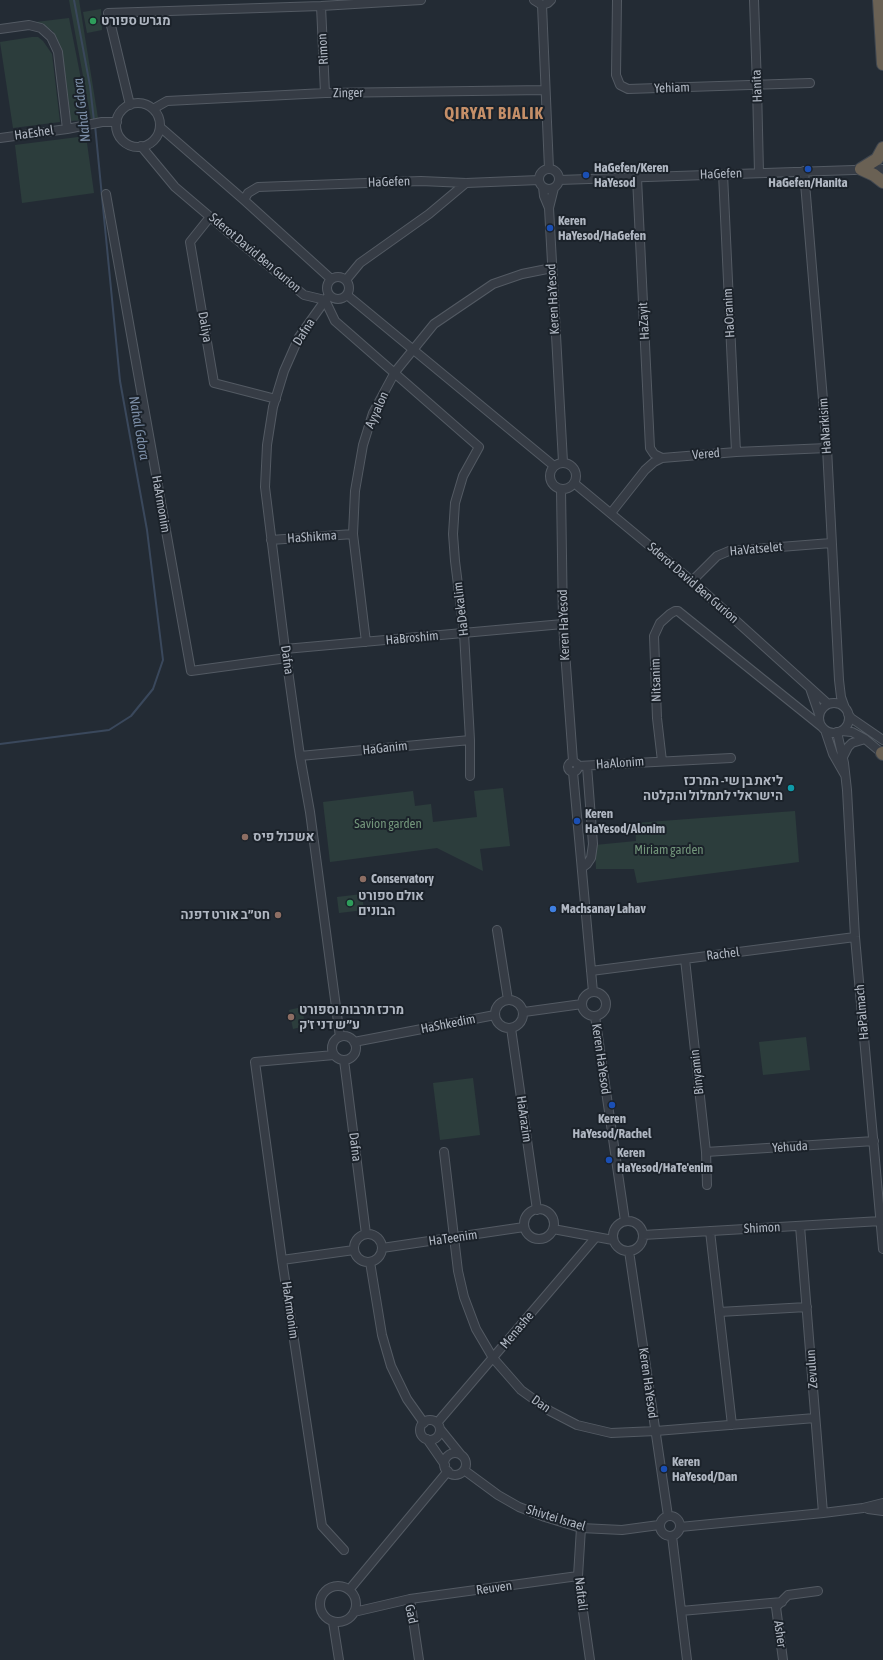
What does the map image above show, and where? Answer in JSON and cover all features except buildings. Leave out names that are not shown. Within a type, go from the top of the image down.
[{"type":"highway","points":[[879,1],[883,64]]},
{"type":"highway","points":[[861,169],[877,160],[883,148]]},
{"type":"highway","points":[[861,169],[874,175],[883,182]]},
{"type":"street","points":[[130,105],[108,13],[321,6],[422,0]]},
{"type":"street","points":[[534,0],[542,5]]},
{"type":"street","points":[[542,5],[551,0]]},
{"type":"street","name":"Yehiam","points":[[617,0],[616,75],[620,85],[628,89],[757,86],[810,82]]},
{"type":"street","name":"Hanita","points":[[754,0],[759,173]]},
{"type":"street","points":[[542,5],[549,169]]},
{"type":"street","name":"Rimon","points":[[321,6],[325,93]]},
{"type":"street","name":"HaEshel","points":[[0,29],[30,25],[41,28],[51,37],[58,52],[67,129]]},
{"type":"street","name":"Zinger","points":[[153,109],[167,101],[325,93],[545,90]]},
{"type":"street","points":[[142,104],[153,109],[160,120],[158,134],[154,140],[141,146],[134,146],[123,140],[119,135],[117,122],[121,112],[130,105],[142,104]]},
{"type":"street","name":"HaEshel","points":[[0,138],[100,123],[117,122]]},
{"type":"street","points":[[160,127],[244,200],[331,279]]},
{"type":"street","name":"Sderot David Ben Gurion","points":[[141,146],[175,187],[304,295],[327,298]]},
{"type":"street","points":[[553,169],[558,174],[559,180],[554,188],[548,189],[541,183],[543,171],[553,169]]},
{"type":"street","name":"HaGefen","points":[[559,180],[883,169]]},
{"type":"street","name":"HaNarkisim","points":[[804,172],[827,448],[839,680],[841,697],[846,711]]},
{"type":"street","name":"HaOranim","points":[[723,174],[736,452]]},
{"type":"street","name":"HaZayit","points":[[637,178],[650,448],[654,454],[662,458]]},
{"type":"street","name":"HaGefen","points":[[244,200],[248,193],[258,187],[421,181],[541,183]]},
{"type":"street","points":[[346,280],[360,263],[429,214],[466,182]]},
{"type":"street","name":"Keren HaYesod","points":[[541,183],[549,208]]},
{"type":"street","name":"Keren HaYesod","points":[[554,188],[549,208],[563,462]]},
{"type":"street","name":"HaArmonim","points":[[106,194],[191,671],[287,658]]},
{"type":"street","name":"Daliya","points":[[210,217],[190,242],[214,383],[276,399]]},
{"type":"street","name":"Ayyalon","points":[[366,642],[353,534],[355,491],[363,444],[373,413],[395,372],[434,324],[493,284],[522,274],[552,268]]},
{"type":"street","points":[[327,298],[339,299],[347,294],[349,289],[346,280],[340,277],[331,279],[326,288],[327,298],[335,321],[395,372]]},
{"type":"street","points":[[347,294],[414,348],[554,466]]},
{"type":"street","name":"Dafna","points":[[327,298],[299,337],[284,371],[276,399],[267,445],[265,486],[300,756],[310,812],[340,1037]]},
{"type":"street","name":"HaDekalim","points":[[395,372],[479,447],[463,476],[455,503],[453,534],[464,633],[470,740],[470,776]]},
{"type":"street","name":"Vered","points":[[662,458],[736,452],[827,448]]},
{"type":"street","points":[[611,513],[645,470],[654,462],[662,458]]},
{"type":"street","points":[[563,462],[573,467],[576,475],[574,482],[568,488],[561,489],[554,486],[550,479],[550,474],[554,466],[563,462]]},
{"type":"street","name":"Sderot David Ben Gurion","points":[[574,482],[692,581],[830,703]]},
{"type":"street","name":"Keren HaYesod","points":[[561,489],[563,624],[592,992]]},
{"type":"street","name":"HaShikma","points":[[271,540],[353,534]]},
{"type":"street","name":"HaVatselet","points":[[692,581],[717,556],[729,551],[831,543]]},
{"type":"street","name":"Nitsanim","points":[[662,761],[657,718],[654,636],[662,620],[672,612],[678,611],[823,729]]},
{"type":"street","name":"HaBroshim","points":[[286,649],[563,624]]},
{"type":"street","name":"HaNarkisim","points":[[830,703],[836,696],[839,680]]},
{"type":"street","name":"Sderot David Ben Gurion","points":[[809,686],[819,714]]},
{"type":"street","points":[[883,740],[851,718],[841,705],[830,703],[824,706],[819,714],[820,723],[823,729],[852,732],[865,739],[883,754]]},
{"type":"street","points":[[839,731],[847,724],[846,711]]},
{"type":"street","name":"HaPalmach","points":[[823,729],[833,754],[845,776]]},
{"type":"street","name":"HaPalmach","points":[[839,731],[847,790],[855,937],[883,1249]]},
{"type":"street","points":[[843,757],[848,747],[852,743],[865,739]]},
{"type":"street","name":"HaGanim","points":[[300,756],[470,740]]},
{"type":"street","name":"HaAlonim","points":[[575,766],[731,758]]},
{"type":"street","points":[[583,867],[591,858],[593,844],[587,766]]},
{"type":"street","points":[[497,930],[508,1000]]},
{"type":"street","name":"Rachel","points":[[591,971],[855,937]]},
{"type":"street","name":"Binyamin","points":[[685,959],[706,1152],[707,1185]]},
{"type":"street","points":[[592,992],[600,993],[605,999],[606,1003],[602,1013],[595,1016],[588,1014],[582,1004],[584,998],[592,992]]},
{"type":"street","points":[[508,1000],[516,1001],[520,1004],[524,1012],[519,1023],[511,1028],[499,1024],[495,1015],[496,1008],[499,1004],[508,1000]]},
{"type":"street","points":[[524,1012],[582,1004]]},
{"type":"street","name":"HaShkedim","points":[[354,1042],[495,1015]]},
{"type":"street","name":"Keren HaYesod","points":[[595,1016],[625,1221]]},
{"type":"street","name":"HaArazim","points":[[511,1028],[537,1210]]},
{"type":"street","points":[[340,1037],[348,1037],[354,1042],[355,1050],[351,1057],[344,1060],[336,1058],[332,1051],[332,1044],[334,1041],[340,1037]]},
{"type":"street","name":"HaArmonim","points":[[334,1055],[255,1062],[282,1260],[322,1526],[344,1550]]},
{"type":"street","name":"Dafna","points":[[344,1060],[366,1234]]},
{"type":"street","name":"Yehuda","points":[[706,1152],[874,1141]]},
{"type":"street","name":"Dan","points":[[444,1152],[453,1238],[464,1297],[476,1329],[493,1358],[521,1390],[550,1411],[577,1425],[611,1433],[656,1431],[815,1418]]},
{"type":"street","points":[[537,1210],[546,1212],[550,1215],[554,1224],[553,1229],[547,1237],[538,1239],[529,1236],[524,1227],[525,1218],[532,1211],[537,1210]]},
{"type":"street","points":[[625,1221],[635,1222],[640,1226],[643,1235],[641,1244],[638,1248],[629,1251],[619,1248],[613,1240],[614,1230],[620,1222],[625,1221]]},
{"type":"street","name":"Shimon","points":[[643,1235],[881,1221]]},
{"type":"street","name":"Zevulun","points":[[800,1226],[823,1513]]},
{"type":"street","name":"HaTeenim","points":[[382,1248],[524,1227]]},
{"type":"street","points":[[553,1229],[613,1240]]},
{"type":"street","points":[[710,1231],[732,1425]]},
{"type":"street","points":[[371,1234],[379,1239],[382,1248],[377,1259],[366,1262],[358,1258],[354,1250],[354,1245],[358,1237],[371,1234]]},
{"type":"street","name":"Menashe","points":[[439,1426],[493,1358],[596,1237]]},
{"type":"street","points":[[282,1260],[354,1250]]},
{"type":"street","name":"Keren HaYesod","points":[[629,1251],[668,1516]]},
{"type":"street","points":[[370,1262],[382,1335],[391,1366],[407,1399],[424,1422]]},
{"type":"street","points":[[719,1312],[807,1308]]},
{"type":"street","points":[[432,1420],[439,1426],[466,1460],[466,1467],[461,1473],[454,1474],[446,1468],[427,1439],[420,1432],[424,1422],[432,1420]]},
{"type":"street","points":[[427,1439],[430,1440],[436,1438],[439,1426]]},
{"type":"street","points":[[349,1590],[446,1468],[448,1456],[455,1453],[461,1455]]},
{"type":"street","name":"Shivtei Israel","points":[[464,1470],[498,1495],[519,1507],[545,1517],[582,1528],[622,1530],[659,1525]]},
{"type":"street","points":[[680,1527],[823,1513],[863,1508],[883,1503]]},
{"type":"street","points":[[863,1508],[883,1511]]},
{"type":"street","points":[[668,1516],[677,1519],[680,1527],[678,1533],[672,1536],[663,1534],[659,1525],[662,1519],[668,1516]]},
{"type":"street","name":"Naftali","points":[[582,1528],[578,1576],[590,1660]]},
{"type":"street","points":[[672,1536],[687,1660]]},
{"type":"street","name":"Reuven","points":[[410,1599],[578,1576]]},
{"type":"street","points":[[333,1622],[345,1621],[354,1612],[356,1600],[349,1590],[337,1586],[326,1591],[320,1602],[323,1614],[333,1622],[339,1660]]},
{"type":"street","name":"Asher","points":[[783,1660],[776,1607],[788,1595],[818,1591]]},
{"type":"street","name":"Gad","points":[[354,1612],[410,1599],[419,1660]]},
{"type":"street","points":[[681,1611],[782,1602]]},
{"type":"green space","points":[[69,0],[79,0],[98,118],[91,119]]},
{"type":"green space","name":"מגרש ספורט","points":[[101,9],[102,30],[87,33],[83,12]]},
{"type":"green space","points":[[69,18],[89,120],[70,121],[62,53],[53,31],[36,22]]},
{"type":"green space","points":[[38,37],[43,41],[52,54],[60,122],[13,128],[0,42]]},
{"type":"green space","points":[[86,136],[94,193],[22,203],[15,145]]},
{"type":"green space","name":"Savion garden","points":[[503,788],[510,846],[480,849],[483,871],[437,848],[330,862],[323,802],[413,791],[415,806],[431,804],[433,822],[477,817],[474,791]]},
{"type":"green space","name":"Miriam garden","points":[[795,811],[799,862],[637,883],[634,869],[596,869],[595,845],[636,841],[635,823]]},
{"type":"green space","name":"אולם ספורט הבונים","points":[[362,894],[364,910],[339,913],[337,897]]},
{"type":"green space","points":[[302,1007],[305,1026],[293,1029],[289,1010]]},
{"type":"green space","points":[[806,1037],[810,1070],[763,1075],[759,1042]]},
{"type":"green space","points":[[473,1078],[480,1135],[440,1140],[433,1083]]},
{"type":"waterway","name":"Nahal Gdora","points":[[74,0],[90,86],[94,121]]},
{"type":"waterway","name":"Nahal Gdora","points":[[0,744],[109,730],[131,716],[153,689],[163,660],[147,530],[120,381],[95,125]]},
{"type":"place","name":"מגרש ספורט","points":[[93,21]]},
{"type":"place","name":"HaGefen/Hanita","points":[[808,169]]},
{"type":"place","name":"HaGefen/Keren HaYesod","points":[[586,175]]},
{"type":"place","name":"Keren HaYesod/HaGefen","points":[[550,228]]},
{"type":"place","name":"ליאת בן שי- המרכז הישראלי לתמלול והקלטה","points":[[791,788]]},
{"type":"place","name":"Keren HaYesod/Alonim","points":[[577,821]]},
{"type":"place","name":"אשכול פיס","points":[[245,837]]},
{"type":"place","name":"Conservatory","points":[[363,879]]},
{"type":"place","name":"אולם ספורט הבונים","points":[[350,903]]},
{"type":"place","name":"Machsanay Lahav","points":[[553,909]]},
{"type":"place","name":"חט״ב אורט דפנה","points":[[278,915]]},
{"type":"place","name":"מרכז תרבות וספורט ע״ש דני ז'ק","points":[[291,1017]]},
{"type":"place","name":"Keren HaYesod/Rachel","points":[[612,1105]]},
{"type":"place","name":"Keren HaYesod/HaTe'enim","points":[[609,1160]]},
{"type":"place","name":"Keren HaYesod/Dan","points":[[664,1469]]},
{"type":"district","name":"QIRYAT BIALIK","points":[[494,114]]}]
